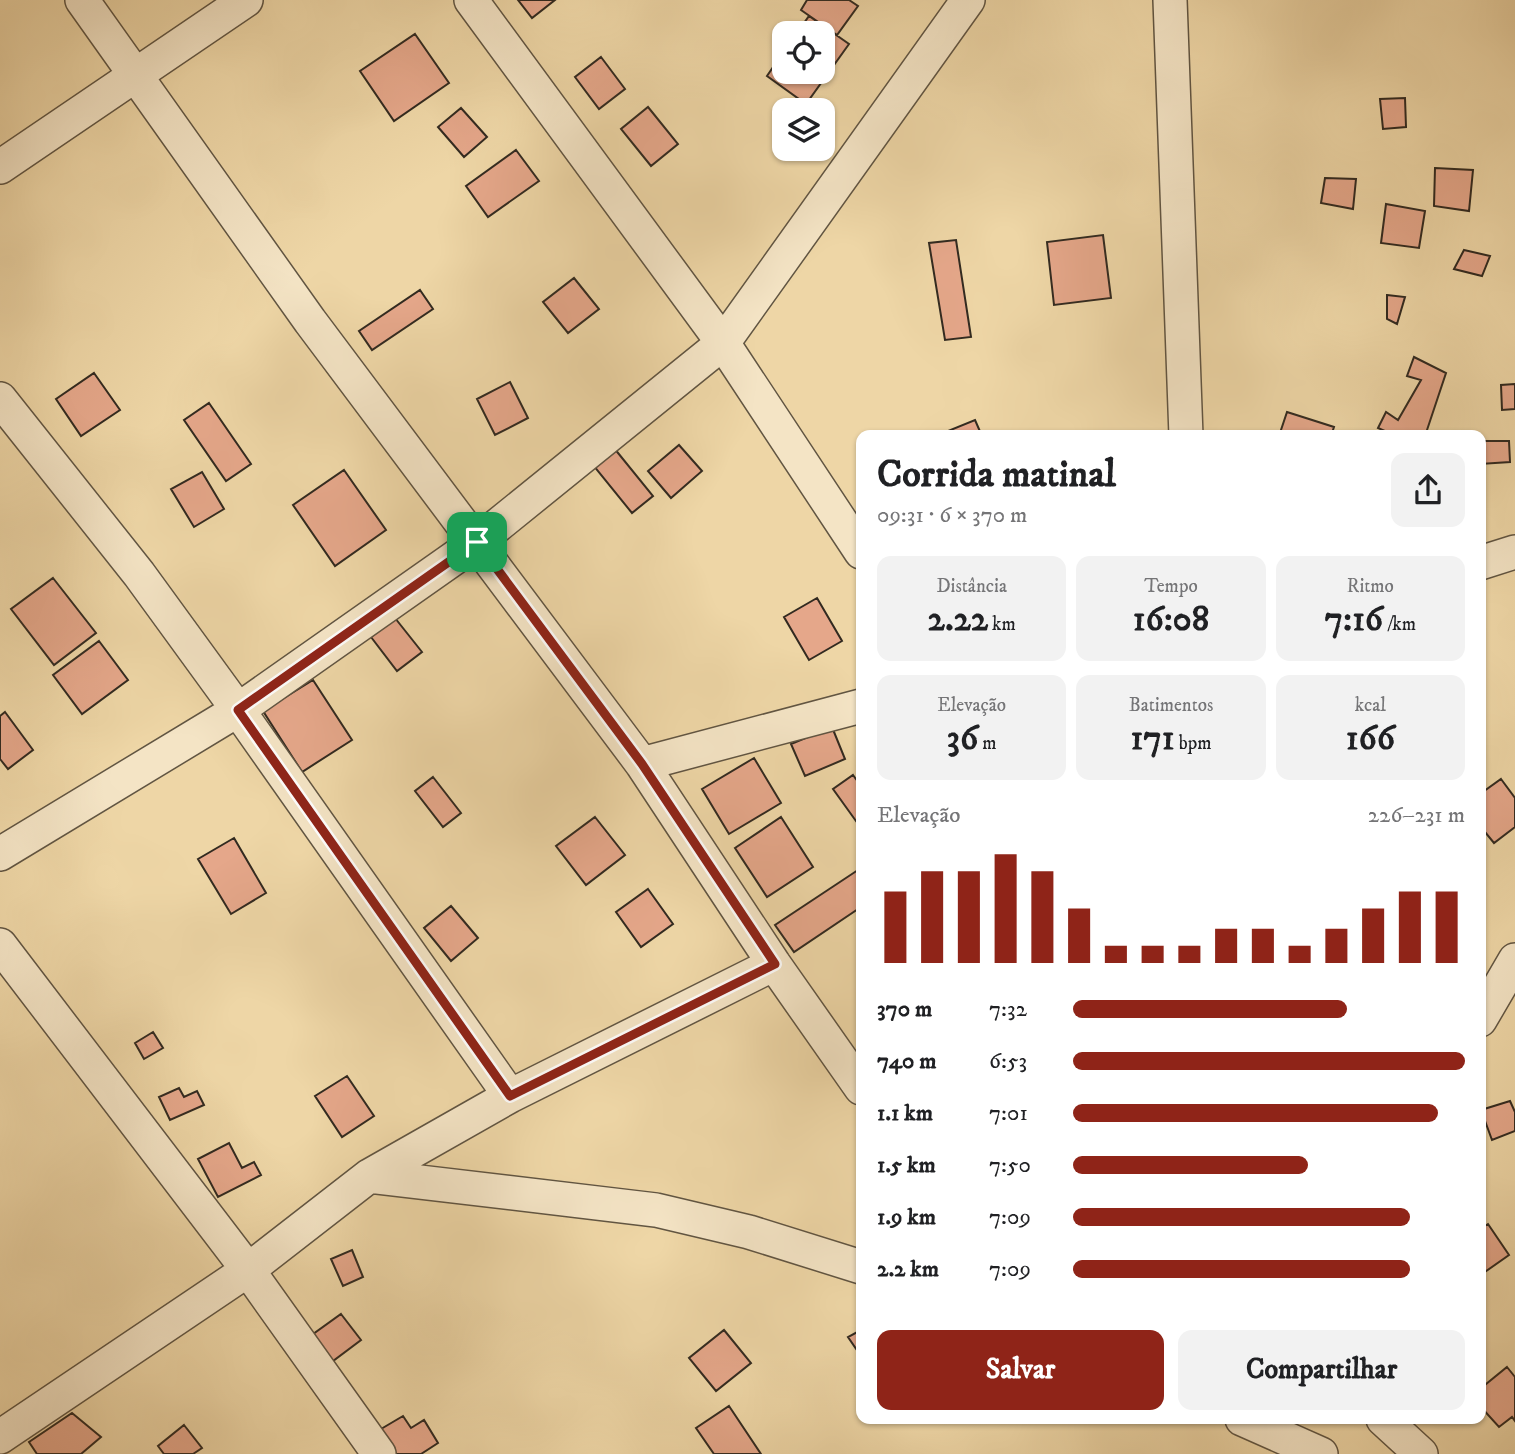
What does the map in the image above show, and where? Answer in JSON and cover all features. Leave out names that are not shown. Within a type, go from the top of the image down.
[{"type":"street","points":[[82,0],[310,321],[642,764],[856,1081]]},
{"type":"street","points":[[0,167],[246,0]]},
{"type":"street","points":[[471,0],[723,344],[856,544]]},
{"type":"street","points":[[0,854],[238,710],[477,542],[723,344],[968,0]]},
{"type":"street","points":[[1170,0],[1186,430]]},
{"type":"street","points":[[0,399],[139,574],[510,1096]]},
{"type":"street","points":[[1486,561],[1515,552]]},
{"type":"street","points":[[642,764],[856,707]]},
{"type":"street","points":[[0,945],[248,1270],[379,1454]]},
{"type":"street","points":[[1486,1010],[1515,960]]},
{"type":"street","points":[[0,1437],[248,1270],[369,1176],[510,1096],[775,964]]},
{"type":"street","points":[[369,1176],[656,1210],[750,1231],[856,1265]]},
{"type":"street","points":[[1253,1424],[1321,1454]]},
{"type":"street","points":[[1388,1424],[1421,1454]]},
{"type":"building","points":[[518,0],[555,0],[532,18]]},
{"type":"building","points":[[807,0],[849,0],[858,6],[837,35],[835,21],[817,21],[801,10]]},
{"type":"building","points":[[415,34],[449,83],[394,121],[360,71]]},
{"type":"building","points":[[835,34],[849,44],[835,64]]},
{"type":"building","points":[[601,57],[625,89],[599,109],[575,77]]},
{"type":"building","points":[[778,84],[820,84],[810,98],[798,98]]},
{"type":"building","points":[[1405,98],[1406,127],[1383,129],[1380,99]]},
{"type":"building","points":[[648,107],[678,144],[651,166],[621,129]]},
{"type":"building","points":[[461,108],[487,137],[464,157],[438,127]]},
{"type":"building","points":[[516,150],[539,181],[488,217],[466,186]]},
{"type":"building","points":[[1435,168],[1473,170],[1469,211],[1434,206]]},
{"type":"building","points":[[1325,178],[1356,179],[1353,209],[1321,203]]},
{"type":"building","points":[[1386,204],[1425,211],[1419,248],[1381,243]]},
{"type":"building","points":[[1103,235],[1111,298],[1054,305],[1047,242]]},
{"type":"building","points":[[956,240],[971,337],[945,340],[929,243]]},
{"type":"building","points":[[1464,250],[1490,256],[1482,276],[1454,269]]},
{"type":"building","points":[[574,278],[599,309],[568,333],[543,302]]},
{"type":"building","points":[[420,290],[433,309],[372,350],[359,331]]},
{"type":"building","points":[[1387,295],[1405,297],[1397,324],[1387,319]]},
{"type":"building","points":[[1414,357],[1446,373],[1427,430],[1378,428],[1386,412],[1398,420],[1421,380],[1407,376]]},
{"type":"building","points":[[94,373],[120,410],[81,436],[56,399]]},
{"type":"building","points":[[510,382],[528,418],[495,435],[477,399]]},
{"type":"building","points":[[1515,384],[1515,409],[1502,410],[1501,385]]},
{"type":"building","points":[[209,403],[251,464],[226,481],[184,420]]},
{"type":"building","points":[[1287,412],[1334,427],[1333,430],[1281,430]]},
{"type":"building","points":[[975,420],[979,430],[950,430]]},
{"type":"building","points":[[1486,441],[1509,441],[1510,462],[1486,464]]},
{"type":"building","points":[[679,445],[702,471],[671,498],[648,471]]},
{"type":"building","points":[[614,448],[653,496],[632,513],[593,465]]},
{"type":"building","points":[[344,470],[386,530],[335,566],[293,505]]},
{"type":"building","points":[[202,472],[224,509],[194,527],[171,489]]},
{"type":"building","points":[[53,578],[96,633],[54,665],[11,609]]},
{"type":"building","points":[[817,598],[842,641],[809,660],[784,617]]},
{"type":"building","points":[[395,618],[422,652],[397,671],[371,637]]},
{"type":"building","points":[[99,641],[128,680],[82,714],[53,675]]},
{"type":"building","points":[[313,680],[352,740],[302,772],[263,711]]},
{"type":"building","points":[[5,712],[33,750],[8,769],[0,759],[0,716]]},
{"type":"building","points":[[832,727],[845,759],[805,776],[791,744]]},
{"type":"building","points":[[754,758],[781,803],[729,834],[702,789]]},
{"type":"building","points":[[853,775],[856,779],[856,821],[833,789]]},
{"type":"building","points":[[433,777],[461,813],[443,827],[415,791]]},
{"type":"building","points":[[1501,779],[1515,798],[1515,827],[1494,843],[1486,833],[1486,790]]},
{"type":"building","points":[[595,817],[625,855],[586,885],[556,846]]},
{"type":"building","points":[[781,817],[813,867],[767,897],[735,848]]},
{"type":"building","points":[[234,838],[266,893],[231,914],[198,859]]},
{"type":"building","points":[[856,871],[856,910],[794,952],[775,925]]},
{"type":"building","points":[[648,889],[673,924],[641,947],[616,912]]},
{"type":"building","points":[[451,906],[478,938],[451,961],[424,928]]},
{"type":"building","points":[[153,1032],[163,1048],[144,1059],[135,1043]]},
{"type":"building","points":[[347,1076],[374,1116],[342,1137],[315,1096]]},
{"type":"building","points":[[179,1088],[184,1097],[197,1091],[204,1105],[170,1120],[159,1097]]},
{"type":"building","points":[[1510,1101],[1515,1112],[1515,1131],[1492,1140],[1486,1124],[1486,1108]]},
{"type":"building","points":[[229,1143],[242,1168],[254,1162],[261,1175],[218,1197],[198,1159]]},
{"type":"building","points":[[1488,1224],[1509,1255],[1486,1271]]},
{"type":"building","points":[[352,1250],[363,1277],[343,1286],[331,1259]]},
{"type":"building","points":[[341,1314],[361,1340],[329,1364],[309,1337]]},
{"type":"building","points":[[724,1330],[751,1363],[716,1391],[689,1358]]},
{"type":"building","points":[[856,1333],[856,1349],[848,1337]]},
{"type":"building","points":[[1507,1367],[1515,1377],[1515,1421],[1512,1417],[1499,1427],[1486,1413],[1486,1384]]},
{"type":"building","points":[[729,1406],[761,1454],[714,1454],[696,1428]]},
{"type":"building","points":[[72,1413],[101,1437],[81,1454],[37,1454],[29,1442]]},
{"type":"building","points":[[403,1416],[411,1428],[424,1420],[438,1443],[421,1454],[396,1454],[381,1429]]},
{"type":"building","points":[[184,1425],[202,1448],[193,1454],[164,1454],[158,1446]]},
{"type":"route","points":[[477,542],[642,764],[775,964],[510,1096],[238,710],[477,542]]}]
